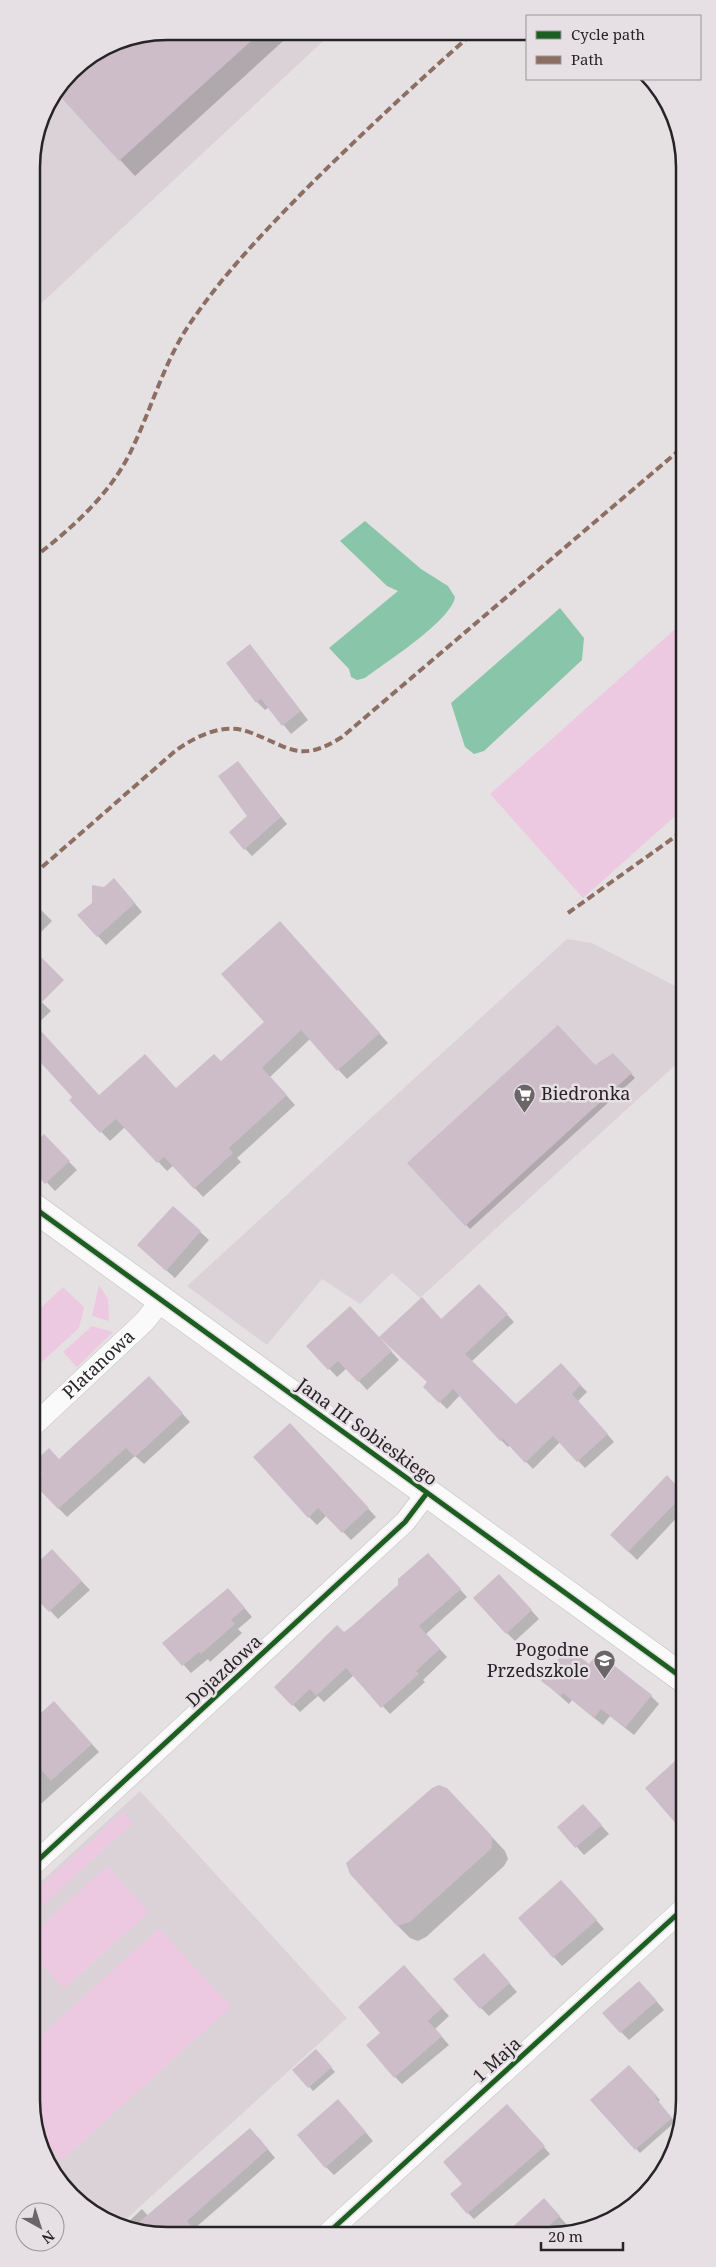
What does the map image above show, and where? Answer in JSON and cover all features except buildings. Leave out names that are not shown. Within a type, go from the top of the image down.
[{"type":"street","name":"Jana III Sobieskiego","points":[[40,1212],[676,1673]]},
{"type":"street","name":"Platanowa","points":[[40,1420],[130,1336],[162,1300]]},
{"type":"street","name":"Dojazdowa","points":[[40,1858],[396,1530],[412,1514],[427,1493]]},
{"type":"street","name":"1 Maja","points":[[335,2227],[676,1915]]},
{"type":"shaded area","points":[[159,40],[324,40],[40,305],[40,159],[44,134],[53,111],[66,90],[83,72],[102,58],[136,44]]},
{"type":"shaded area","points":[[365,521],[421,569],[448,586],[455,597],[451,607],[430,629],[402,652],[365,678],[357,680],[351,677],[349,669],[329,648],[398,591],[387,586],[340,541]]},
{"type":"shaded area","points":[[560,608],[584,638],[582,660],[484,751],[474,754],[465,747],[451,703]]},
{"type":"shaded area","points":[[676,628],[676,815],[583,898],[490,794]]},
{"type":"shaded area","points":[[567,939],[592,943],[676,986],[676,1064],[420,1298],[392,1273],[360,1304],[322,1279],[267,1345],[187,1286]]},
{"type":"shaded area","points":[[99,1285],[108,1299],[109,1321],[92,1316]]},
{"type":"shaded area","points":[[63,1287],[84,1307],[79,1328],[40,1364],[40,1308]]},
{"type":"shaded area","points":[[92,1326],[113,1332],[77,1367],[63,1352]]},
{"type":"shaded area","points":[[140,1791],[347,2018],[126,2220],[97,2206],[77,2190],[61,2170],[53,2156],[42,2125],[40,2100],[40,1883]]},
{"type":"shaded area","points":[[123,1812],[133,1823],[40,1908],[40,1887]]},
{"type":"shaded area","points":[[107,1866],[149,1912],[64,1989],[40,1963],[40,1927]]},
{"type":"shaded area","points":[[159,1928],[231,2007],[61,2161],[50,2149],[42,2125],[40,2037]]},
{"type":"marked path","points":[[40,553],[88,511],[112,482],[131,451],[173,353],[182,337],[203,305],[243,255],[323,172],[465,40]]},
{"type":"marked path","points":[[40,869],[174,752],[200,736],[219,730],[239,729],[285,747],[304,751],[315,750],[342,737],[676,453]]},
{"type":"marked path","points":[[568,913],[676,836]]},
{"type":"cycle path","points":[[40,1212],[676,1673]]},
{"type":"cycle path","points":[[40,1858],[405,1522],[427,1493]]},
{"type":"cycle path","points":[[335,2227],[676,1915]]},
{"type":"place","name":"Biedronka","points":[[525,1113]]},
{"type":"place","name":"Pogodne Przedszkole","points":[[605,1679]]}]
